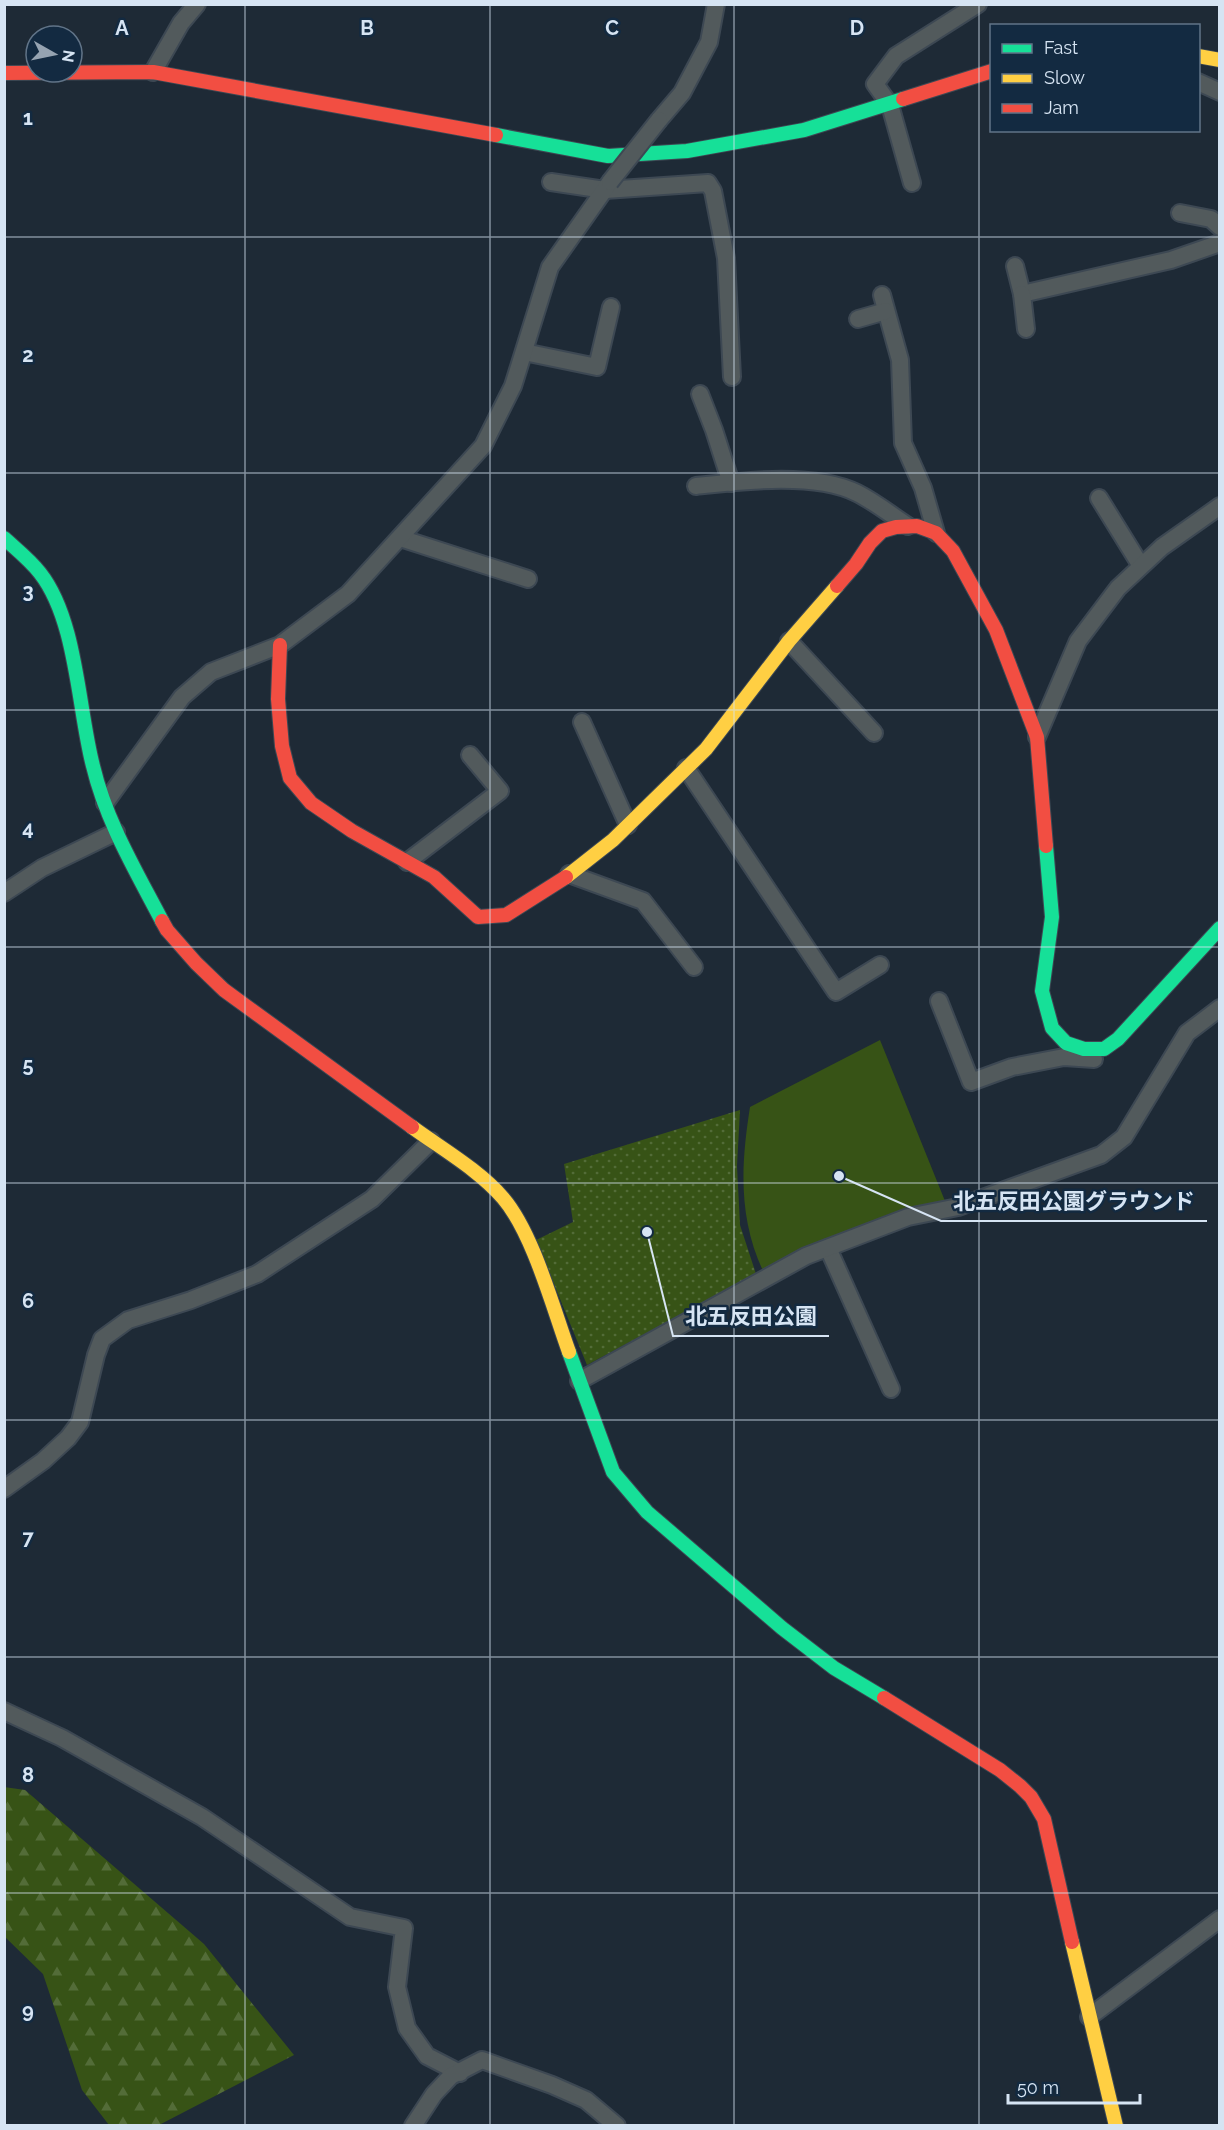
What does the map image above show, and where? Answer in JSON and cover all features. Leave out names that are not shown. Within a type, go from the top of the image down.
[{"type":"street","points":[[153,72],[181,23],[197,4]]},
{"type":"street","points":[[105,803],[182,698],[211,672],[280,645],[348,594],[483,446],[513,386],[550,267],[607,186],[682,93],[709,42],[716,4]]},
{"type":"street","points":[[912,183],[890,105],[875,84],[896,56],[978,4]]},
{"type":"street","points":[[1200,56],[1220,60]]},
{"type":"street","points":[[4,73],[153,72],[608,156],[687,151],[804,130],[890,105],[990,72]]},
{"type":"street","points":[[1200,83],[1220,92]]},
{"type":"street","points":[[551,182],[607,186],[708,183],[713,191],[726,258],[732,377]]},
{"type":"street","points":[[1180,213],[1211,219],[1220,227]]},
{"type":"street","points":[[1023,294],[1171,260],[1220,243]]},
{"type":"street","points":[[1014,266],[1023,294],[1026,329]]},
{"type":"street","points":[[882,295],[900,360],[903,443],[923,488],[936,533]]},
{"type":"street","points":[[524,352],[597,367],[611,307]]},
{"type":"street","points":[[858,319],[886,311]]},
{"type":"street","points":[[699,394],[714,430],[731,483]]},
{"type":"street","points":[[696,486],[823,481],[856,493],[908,526]]},
{"type":"street","points":[[1099,498],[1141,566]]},
{"type":"street","points":[[1038,737],[1078,641],[1118,588],[1162,547],[1220,506]]},
{"type":"street","points":[[280,645],[278,699],[282,746],[290,778],[311,803],[352,831],[434,877],[478,917],[506,915],[543,893],[613,840],[706,749],[789,641],[882,531],[917,526],[936,533],[953,551],[996,630],[1038,737],[1052,917],[1042,991],[1052,1028],[1066,1043],[1084,1049],[1104,1049],[1220,928]]},
{"type":"street","points":[[4,538],[39,573],[59,605],[66,628],[93,768],[116,832],[167,930],[224,990],[486,1181],[504,1199],[519,1222],[536,1261],[613,1472],[647,1512],[782,1628],[834,1668],[1016,1780],[1032,1797],[1044,1819],[1116,2126]]},
{"type":"street","points":[[400,538],[528,579]]},
{"type":"street","points":[[789,641],[874,732]]},
{"type":"street","points":[[582,722],[628,825]]},
{"type":"street","points":[[407,862],[500,791],[470,755]]},
{"type":"street","points":[[686,768],[836,992],[880,965]]},
{"type":"street","points":[[4,893],[42,868],[116,832]]},
{"type":"street","points":[[569,874],[643,901],[694,967]]},
{"type":"street","points":[[939,1000],[971,1082],[1012,1067],[1064,1057],[1093,1060],[1112,1052],[1112,1043]]},
{"type":"street","points":[[579,1381],[806,1256],[908,1217],[958,1207],[1101,1155],[1124,1137],[1187,1033],[1220,1008]]},
{"type":"street","points":[[4,1489],[51,1453],[68,1438],[80,1422],[102,1339],[128,1320],[191,1300],[256,1274],[372,1199],[431,1141]]},
{"type":"street","points":[[828,1248],[891,1389]]},
{"type":"street","points":[[4,1711],[62,1738],[202,1817],[350,1917],[404,1928],[397,1987],[407,2028],[427,2056],[460,2073]]},
{"type":"street","points":[[1089,2017],[1220,1919]]},
{"type":"street","points":[[413,2126],[434,2094],[451,2076],[482,2060],[586,2100],[616,2126]]},
{"type":"green space","points":[[880,1040],[945,1201],[889,1214],[763,1271],[749,1231],[744,1190],[745,1149],[750,1107]]},
{"type":"green space","points":[[740,1110],[737,1166],[740,1225],[756,1274],[587,1365],[536,1240],[573,1222],[564,1164]]},
{"type":"green space","points":[[4,1787],[25,1790],[204,1944],[294,2055],[159,2125],[109,2125],[82,2090],[43,1974],[5,1937]]},
{"type":"traffic: fast","points":[[496,135],[608,156],[687,151],[804,130],[903,99]]},
{"type":"traffic: fast","points":[[4,538],[40,573],[52,592],[62,615],[75,666],[88,743],[99,786],[114,826],[162,921]]},
{"type":"traffic: fast","points":[[1046,846],[1052,917],[1042,991],[1052,1028],[1066,1043],[1084,1049],[1104,1049],[1118,1039],[1220,928]]},
{"type":"traffic: fast","points":[[569,1352],[613,1472],[647,1512],[782,1628],[834,1668],[884,1698]]},
{"type":"traffic: slow","points":[[1200,56],[1220,60]]},
{"type":"traffic: slow","points":[[566,877],[613,840],[706,749],[789,641],[837,586]]},
{"type":"traffic: slow","points":[[412,1127],[483,1178],[514,1213],[533,1251],[569,1352]]},
{"type":"traffic: slow","points":[[1072,1942],[1116,2126]]},
{"type":"traffic: jam","points":[[4,73],[153,72],[496,135]]},
{"type":"traffic: jam","points":[[903,99],[990,72]]},
{"type":"traffic: jam","points":[[837,586],[882,531],[896,527],[917,526],[936,533],[953,551],[996,630],[1037,737],[1046,846]]},
{"type":"traffic: jam","points":[[280,645],[278,699],[282,746],[290,778],[311,803],[352,831],[434,877],[478,917],[506,915],[566,877]]},
{"type":"traffic: jam","points":[[162,921],[196,963],[224,990],[412,1127]]},
{"type":"traffic: jam","points":[[884,1698],[1000,1770],[1031,1797],[1044,1819],[1072,1942]]},
{"type":"place","name":"北五反田公園グラウンド","points":[[839,1176]]},
{"type":"place","name":"北五反田公園","points":[[647,1232]]}]
